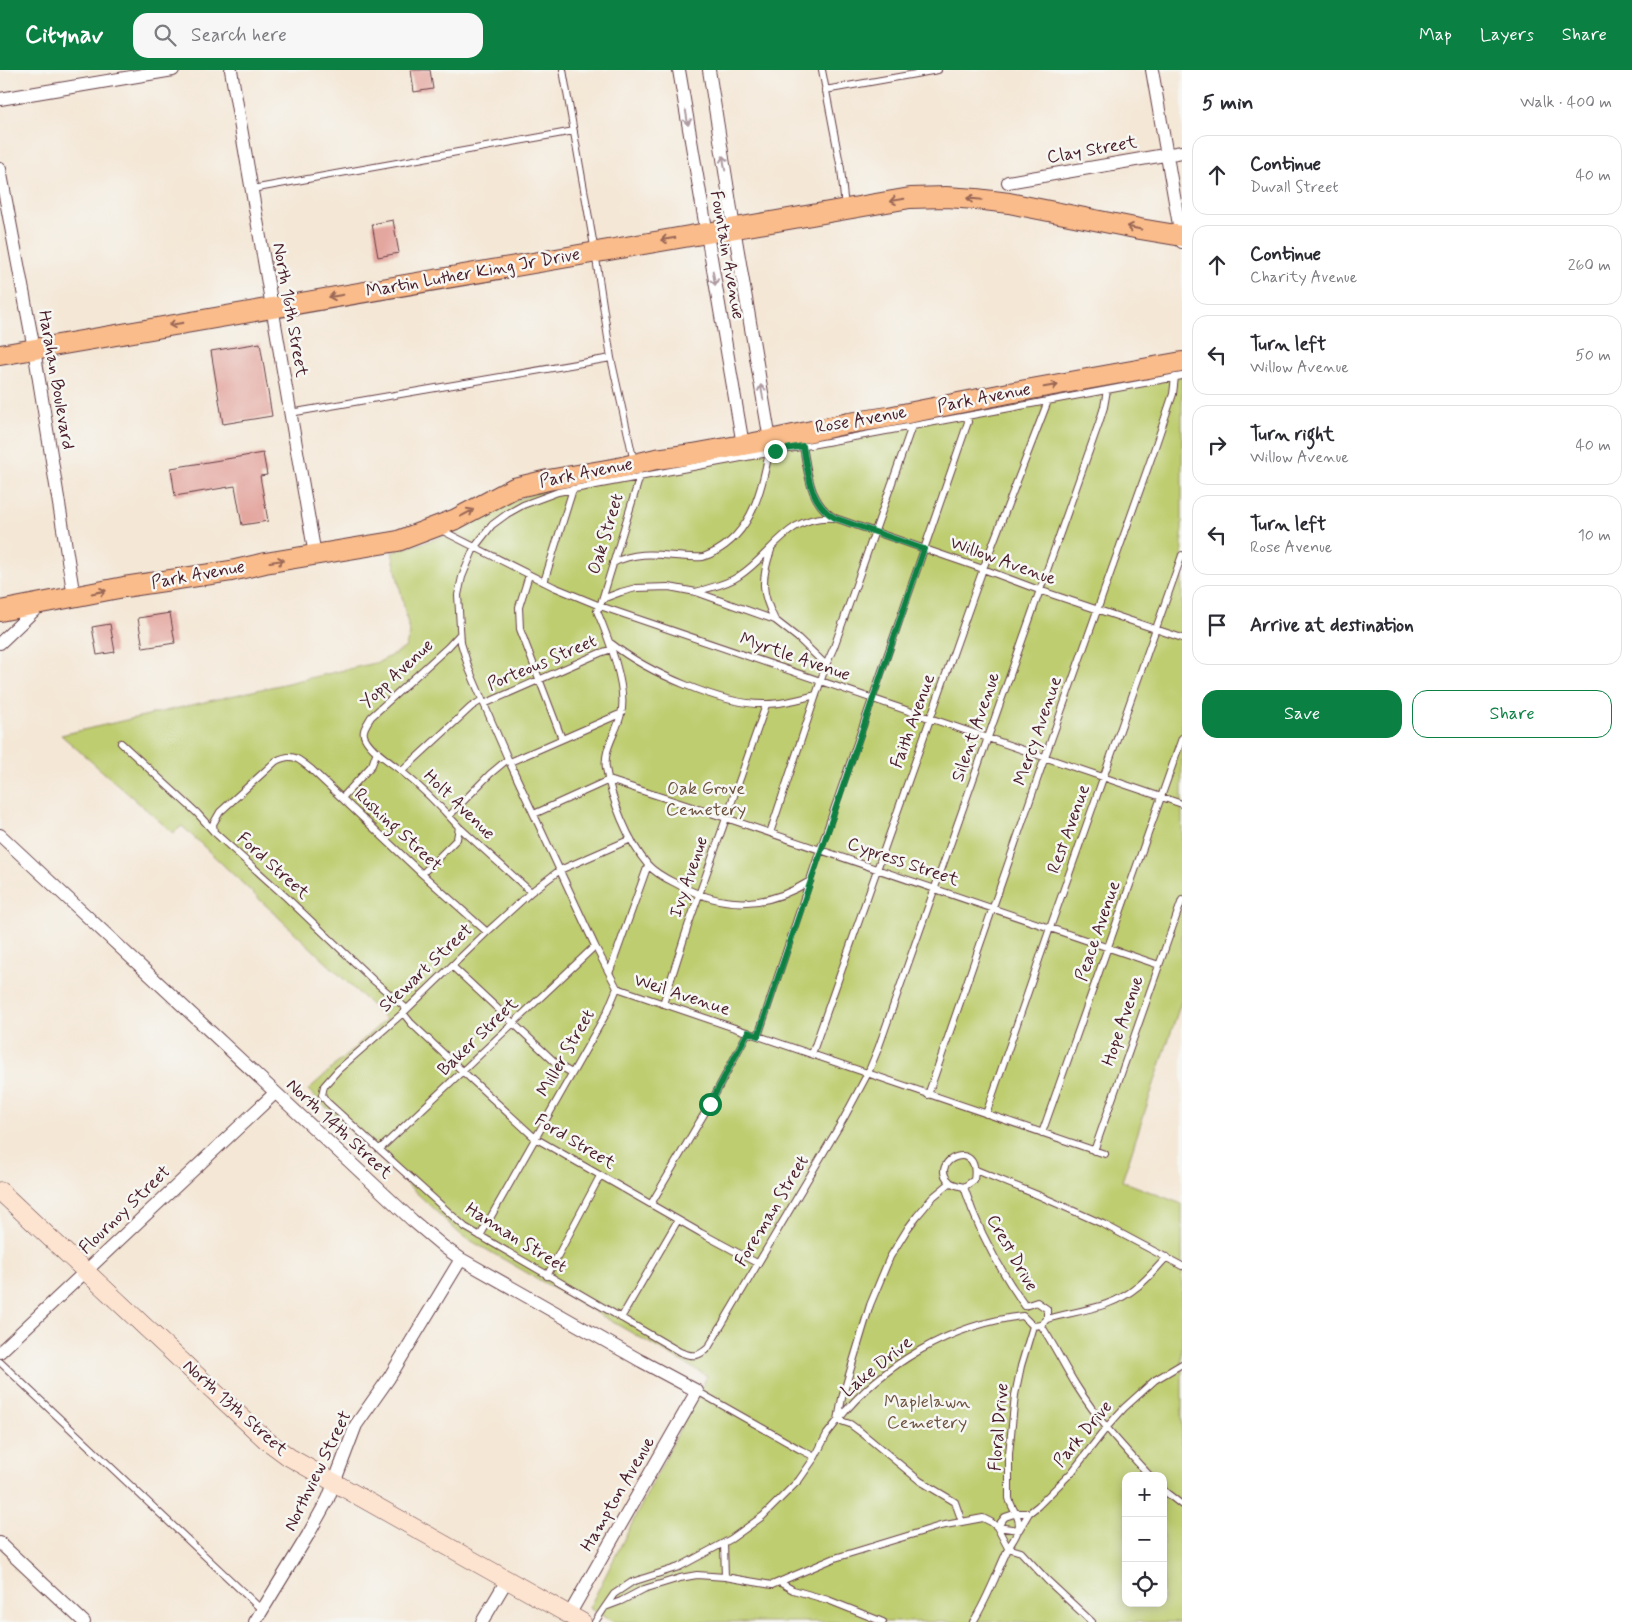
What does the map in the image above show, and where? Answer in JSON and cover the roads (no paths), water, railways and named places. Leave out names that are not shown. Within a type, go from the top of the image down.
[{"type":"main road","name":"Martin Luther King Jr Drive","points":[[0,355],[910,198],[946,197],[1009,203],[1181,239]]},
{"type":"main road","name":"Park Avenue","points":[[0,611],[124,587],[231,571],[265,563],[398,541],[456,519],[514,488],[548,480],[618,468],[637,470],[743,445],[770,446],[849,423],[1009,393],[1180,372]]},
{"type":"main road","name":"North 13th Street","points":[[0,1191],[266,1440],[289,1457],[333,1483],[575,1618]]},
{"type":"street","points":[[0,99],[173,70]]},
{"type":"street","name":"North 16th Street","points":[[231,70],[315,555]]},
{"type":"street","name":"Fountain Avenue","points":[[678,70],[743,445]]},
{"type":"street","name":"Fountain Avenue","points":[[709,70],[770,446]]},
{"type":"street","points":[[1152,70],[1181,239]]},
{"type":"street","name":"Clay Street","points":[[1008,182],[1182,152]]},
{"type":"street","name":"Harahan Boulevard","points":[[0,169],[34,350],[74,597]]},
{"type":"street","points":[[0,643],[41,604]]},
{"type":"street","name":"North 14th Street","points":[[0,835],[177,999],[274,1093],[444,1247],[461,1259],[697,1391]]},
{"type":"street","name":"Flournoy Street","points":[[0,1352],[274,1093]]},
{"type":"street","name":"Northview Street","points":[[255,1622],[308,1536],[328,1499],[356,1425],[389,1378],[461,1259]]},
{"type":"street","name":"Hampton Avenue","points":[[575,1618],[697,1391]]},
{"type":"street","points":[[0,1543],[84,1622]]},
{"type":"street","points":[[482,1622],[507,1580]]},
{"type":"lane","points":[[563,70],[595,252],[611,358],[637,470]]},
{"type":"lane","points":[[822,70],[841,168],[845,209]]},
{"type":"lane","points":[[826,90],[938,70]]},
{"type":"lane","points":[[252,190],[574,131]]},
{"type":"lane","points":[[290,413],[611,358]]},
{"type":"lane","name":"Rose Avenue","points":[[474,548],[492,525],[522,505],[558,492],[637,470],[770,446],[803,446],[1107,390],[1180,372]]},
{"type":"lane","name":"Mercy Avenue","points":[[928,1095],[1180,372]]},
{"type":"lane","name":"Silent Avenue","points":[[868,1073],[1099,423],[1107,390]]},
{"type":"lane","name":"Faith Avenue","points":[[812,1054],[983,569],[1048,400]]},
{"type":"lane","points":[[758,1036],[820,850],[968,422],[967,416]]},
{"type":"lane","points":[[770,833],[826,665],[876,532],[912,426]]},
{"type":"lane","points":[[613,563],[639,554],[703,557],[712,554],[724,546],[740,533],[750,519],[770,446]]},
{"type":"lane","name":"Willow Avenue","points":[[803,446],[812,492],[821,507],[835,518],[1182,638]]},
{"type":"lane","name":"Oak Street","points":[[637,470],[613,563],[601,604],[597,611],[612,646],[623,700],[622,713],[605,756],[608,780],[621,816],[631,839],[648,865],[666,878],[699,896],[722,901],[739,902],[768,900],[784,895],[810,881]]},
{"type":"lane","points":[[544,582],[573,489]]},
{"type":"lane","points":[[696,592],[721,585],[739,576],[796,525],[814,519],[835,518]]},
{"type":"lane","name":"Myrtle Avenue","points":[[435,527],[529,576],[601,604],[821,682],[1182,804]]},
{"type":"lane","points":[[772,546],[766,566],[764,589],[765,599],[775,620]]},
{"type":"lane","name":"Weil Avenue","points":[[474,548],[462,577],[458,595],[460,634],[464,656],[509,760],[595,946],[610,971],[617,988],[1094,1152],[1105,1154]]},
{"type":"lane","name":"Rest Avenue","points":[[986,1114],[1182,555]]},
{"type":"lane","points":[[529,576],[520,602],[519,623],[562,739]]},
{"type":"lane","points":[[601,604],[605,598],[636,588],[669,587],[696,592],[775,620],[798,638],[826,665]]},
{"type":"lane","name":"Yopp Avenue","points":[[366,740],[364,732],[371,717],[460,634]]},
{"type":"lane","points":[[612,646],[682,683],[731,700],[766,704],[816,695]]},
{"type":"lane","name":"Porteous Street","points":[[402,771],[471,707],[540,679],[612,646]]},
{"type":"lane","name":"Ivy Avenue","points":[[663,1004],[766,704]]},
{"type":"lane","points":[[449,816],[490,774],[509,760],[622,713]]},
{"type":"lane","name":"Peace Avenue","points":[[1042,1134],[1182,738]]},
{"type":"lane","name":"Holt Avenue","points":[[366,740],[402,771],[459,827],[531,892]]},
{"type":"lane","name":"Ford Street","points":[[120,743],[197,813],[214,832],[373,980],[405,1011],[411,1023],[521,1127],[535,1138],[600,1176],[758,1263]]},
{"type":"lane","points":[[342,798],[372,765],[377,751]]},
{"type":"lane","name":"Rushing Street","points":[[214,832],[213,824],[220,812],[276,761],[285,756],[292,756],[342,798],[422,874],[487,932]]},
{"type":"lane","points":[[534,814],[608,780]]},
{"type":"lane","name":"Cypress Street","points":[[608,780],[935,888],[1158,965]]},
{"type":"lane","points":[[422,874],[457,839],[459,827]]},
{"type":"lane","name":"Stewart Street","points":[[322,1095],[324,1086],[338,1070],[405,1011],[531,892],[560,870],[631,839]]},
{"type":"lane","points":[[610,971],[648,865]]},
{"type":"lane","name":"Hope Avenue","points":[[1094,1152],[1182,900]]},
{"type":"lane","name":"Baker Street","points":[[380,1149],[595,946]]},
{"type":"lane","points":[[452,966],[558,1066],[572,1073]]},
{"type":"lane","name":"Miller Street","points":[[480,1236],[608,1012],[617,988]]},
{"type":"lane","points":[[651,1204],[710,1104],[748,1032]]},
{"type":"lane","name":"Foreman Street","points":[[694,1356],[702,1354],[708,1348],[844,1118],[868,1073]]},
{"type":"lane","name":"Hannan Street","points":[[322,1095],[327,1102],[465,1227],[546,1276],[680,1352],[694,1356]]},
{"type":"lane","points":[[956,1156],[964,1156],[971,1160],[976,1170],[974,1180],[964,1187],[950,1183],[945,1175],[945,1167],[948,1160],[956,1156]]},
{"type":"lane","points":[[976,1170],[1103,1224],[1182,1266]]},
{"type":"lane","points":[[546,1276],[600,1176]]},
{"type":"lane","points":[[950,1183],[926,1205],[908,1228],[882,1273],[865,1320],[842,1398],[838,1420],[850,1424],[920,1481],[955,1502],[962,1522]]},
{"type":"lane","name":"Crest Drive","points":[[964,1187],[974,1218],[991,1253],[1025,1306]]},
{"type":"lane","points":[[621,1318],[678,1220]]},
{"type":"lane","points":[[1047,1319],[1047,1309],[1037,1302],[1025,1306],[1023,1316],[1033,1326],[1041,1325],[1047,1319],[1091,1309],[1115,1301],[1139,1286],[1167,1257]]},
{"type":"lane","name":"Lake Drive","points":[[596,1622],[614,1594],[632,1582],[679,1568],[724,1544],[782,1498],[799,1480],[827,1434],[851,1404],[903,1361],[928,1346],[957,1333],[1003,1318],[1023,1316]]},
{"type":"lane","points":[[1041,1325],[1076,1385],[1107,1427],[1146,1472]]},
{"type":"lane","name":"Floral Drive","points":[[1010,1506],[1009,1478],[1013,1410],[1021,1366],[1033,1326]]},
{"type":"lane","points":[[0,1362],[262,1610]]},
{"type":"lane","name":"Park Drive","points":[[1029,1513],[1072,1472],[1107,1427],[1143,1389],[1182,1364]]},
{"type":"lane","points":[[697,1391],[815,1456]]},
{"type":"lane","points":[[1167,1493],[1182,1505]]},
{"type":"lane","points":[[997,1527],[1005,1517],[1010,1506],[1017,1513],[1019,1530]]},
{"type":"lane","points":[[1005,1517],[1017,1513],[1029,1513]]},
{"type":"lane","points":[[973,1622],[988,1594],[1008,1548],[1029,1513]]},
{"type":"lane","points":[[605,1607],[644,1589],[671,1580],[697,1575],[725,1576],[772,1585],[829,1560],[870,1546],[928,1529],[983,1518],[997,1527],[1008,1548],[1021,1552],[1060,1593],[1092,1622]]},
{"type":"lane","points":[[997,1527],[1019,1530]]},
{"type":"lane","points":[[724,1544],[725,1576]]},
{"type":"lane","points":[[779,1582],[793,1590],[828,1600],[883,1622]]},
{"type":"park label","name":"Oak Grove Cemetery","points":[[706,800]]},
{"type":"park label","name":"Maplelawn Cemetery","points":[[927,1412]]}]
